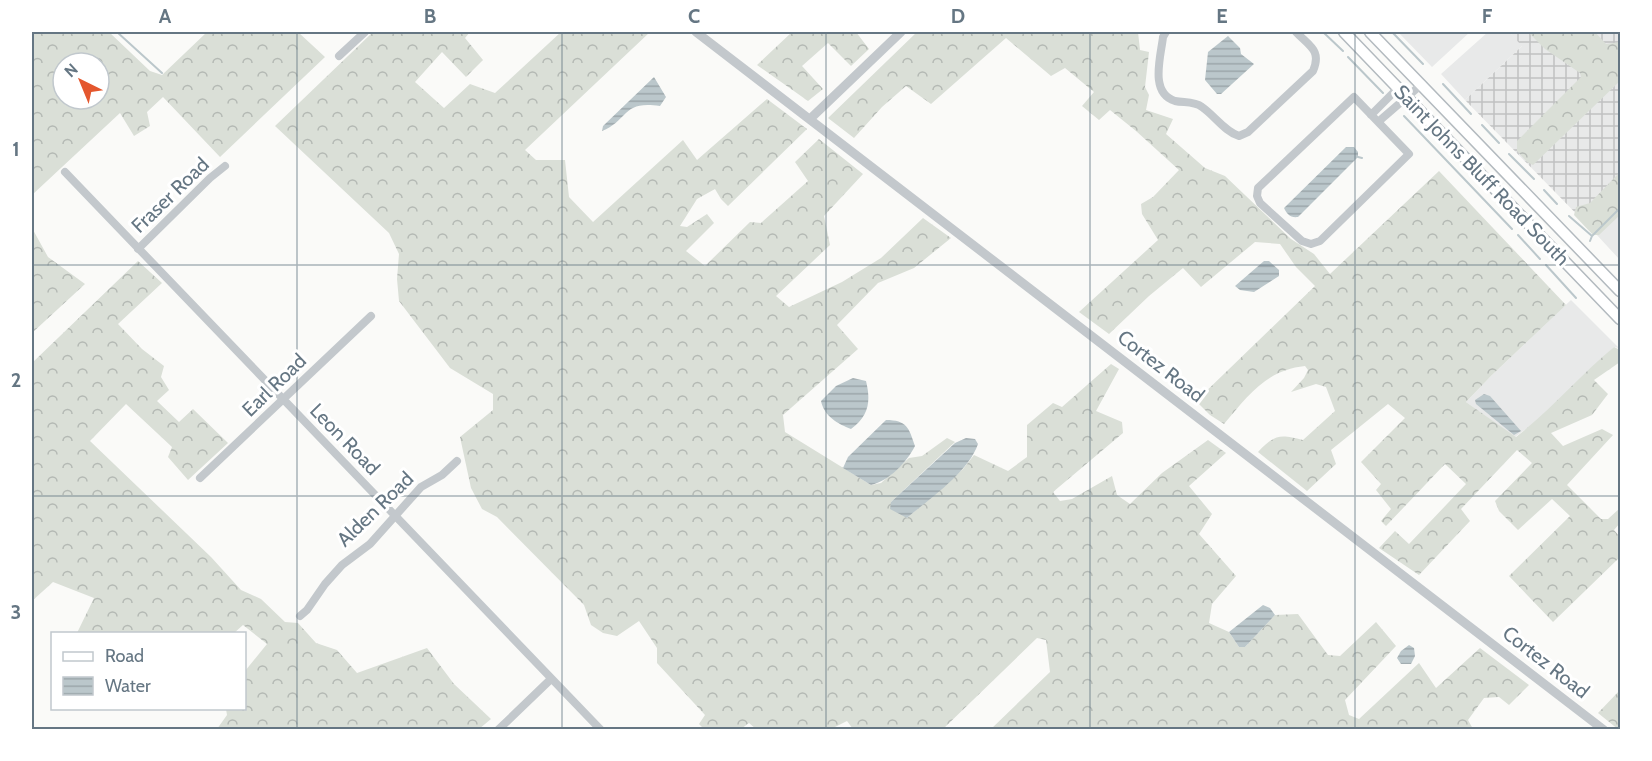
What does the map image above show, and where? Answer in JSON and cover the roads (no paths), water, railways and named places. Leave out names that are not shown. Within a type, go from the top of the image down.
[{"type":"main road","name":"Saint Johns Bluff Road South","points":[[1344,32],[1620,319]]},
{"type":"main road","name":"Saint Johns Bluff Road South","points":[[1370,32],[1620,291]]},
{"type":"street","points":[[339,56],[365,32]]},
{"type":"street","name":"Cortez Road","points":[[696,32],[1604,729]]},
{"type":"street","points":[[810,119],[901,32]]},
{"type":"street","points":[[1166,32],[1163,37],[1158,79],[1160,89],[1168,98],[1175,101],[1198,104],[1231,133],[1239,136],[1248,132],[1313,71],[1317,60],[1315,52],[1296,32]]},
{"type":"street","points":[[1378,122],[1422,84]]},
{"type":"street","points":[[1371,115],[1398,88]]},
{"type":"street","points":[[1354,97],[1371,115],[1409,154],[1320,240],[1311,243],[1302,242],[1260,203],[1257,196],[1258,188],[1354,97]]},
{"type":"street","name":"Fraser Road","points":[[138,249],[225,166]]},
{"type":"street","name":"Leon Road","points":[[65,172],[601,729]]},
{"type":"street","name":"Earl Road","points":[[200,478],[371,316]]},
{"type":"street","name":"Alden Road","points":[[300,616],[342,565],[370,544],[421,487],[442,475],[457,461]]},
{"type":"street","points":[[498,729],[551,679]]},
{"type":"water","points":[[1228,36],[1240,48],[1241,54],[1254,64],[1221,94],[1217,94],[1205,80],[1208,52]]},
{"type":"water","points":[[654,77],[666,97],[660,106],[648,105],[632,108],[611,127],[602,131],[603,126]]},
{"type":"water","points":[[1346,147],[1354,147],[1358,152],[1358,157],[1298,217],[1289,215],[1284,208]]},
{"type":"water","points":[[1264,261],[1269,261],[1279,270],[1279,276],[1254,292],[1240,290],[1235,286]]},
{"type":"water","points":[[853,378],[866,381],[868,402],[862,419],[851,429],[832,419],[825,411],[821,401],[836,386]]},
{"type":"water","points":[[1484,394],[1490,396],[1521,431],[1514,435],[1476,404],[1475,400]]},
{"type":"water","points":[[886,420],[903,423],[911,434],[915,446],[897,470],[871,485],[843,468],[848,457]]},
{"type":"water","points":[[966,438],[975,439],[978,444],[973,455],[957,475],[907,518],[890,509],[891,502],[955,443]]},
{"type":"water","points":[[1263,605],[1270,608],[1275,615],[1245,647],[1239,647],[1229,632]]},
{"type":"water","points":[[1409,645],[1414,648],[1415,656],[1411,664],[1401,664],[1397,658],[1401,651]]},
{"type":"waterway","points":[[117,32],[162,73]]},
{"type":"waterway","points":[[1323,32],[1343,51]]},
{"type":"waterway","points":[[1392,32],[1423,64]]},
{"type":"waterway","points":[[1348,57],[1383,93]]},
{"type":"waterway","points":[[1443,84],[1471,114]]},
{"type":"waterway","points":[[1404,116],[1512,229]]},
{"type":"waterway","points":[[1482,125],[1499,143]]},
{"type":"waterway","points":[[1509,154],[1534,179]]},
{"type":"waterway","points":[[1358,157],[1362,158]]},
{"type":"waterway","points":[[1544,190],[1557,204]]},
{"type":"waterway","points":[[1592,236],[1620,208]]},
{"type":"waterway","points":[[1569,216],[1592,236],[1590,241]]},
{"type":"waterway","points":[[1518,235],[1540,259]]},
{"type":"waterway","points":[[1546,265],[1576,298]]}]
